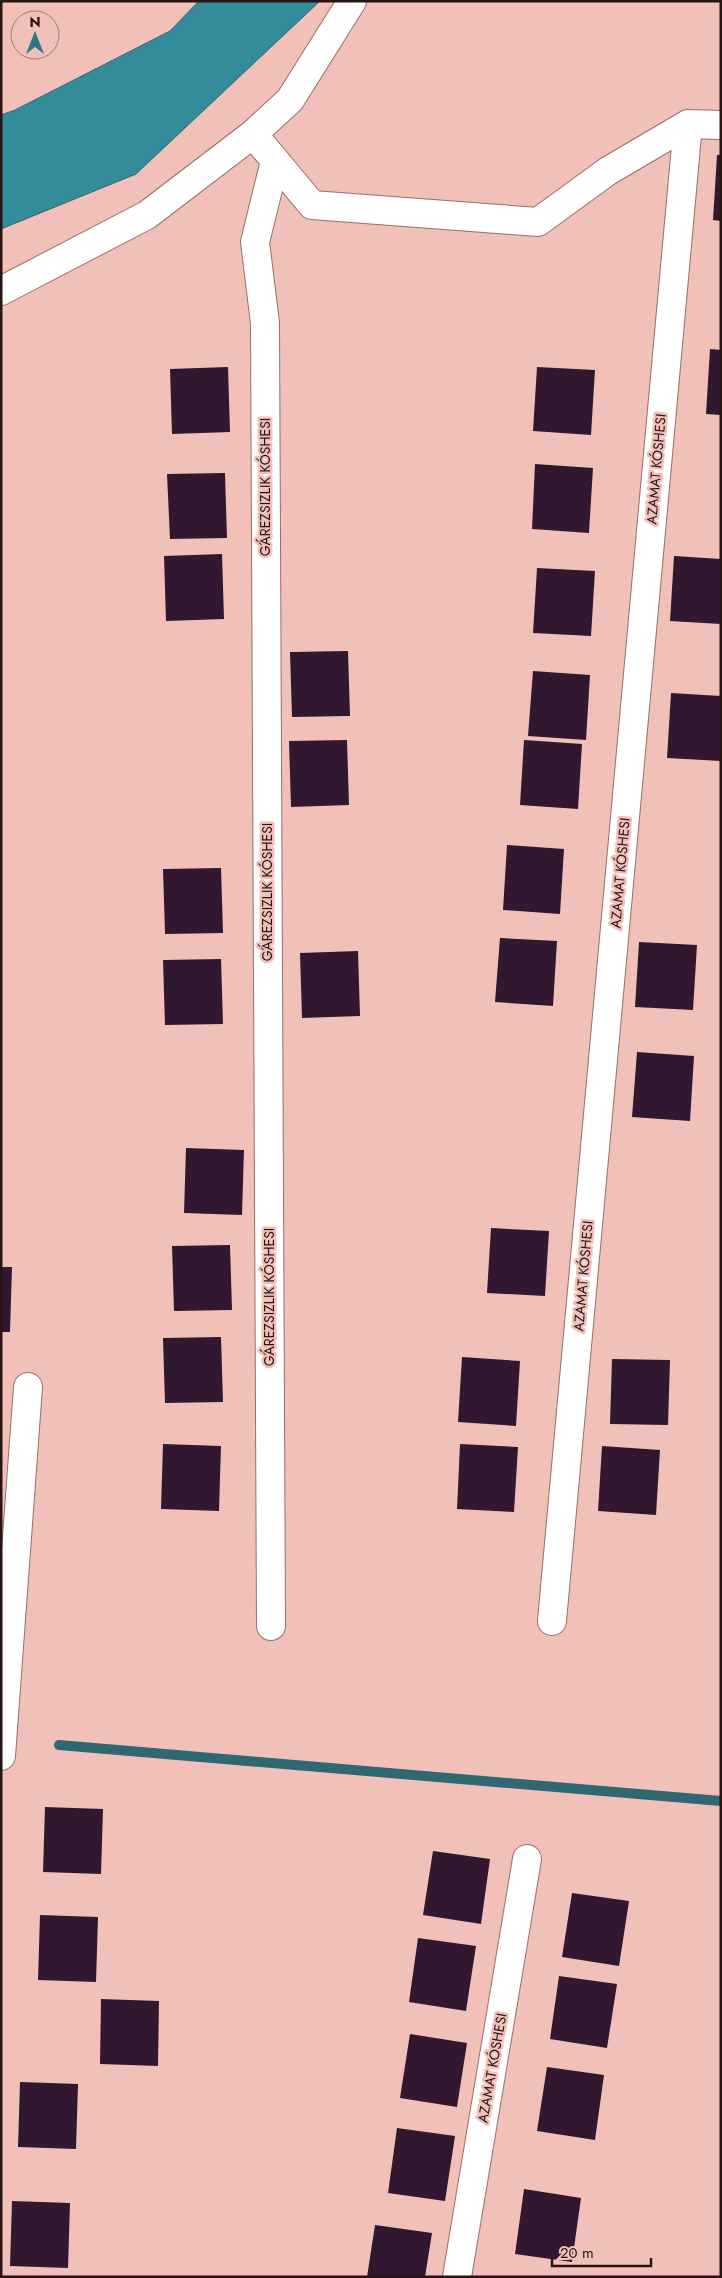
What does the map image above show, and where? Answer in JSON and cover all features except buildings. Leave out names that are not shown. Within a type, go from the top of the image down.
[{"type":"street","points":[[1,291],[147,215],[253,134],[290,100],[352,1]]},
{"type":"street","points":[[253,134],[312,205],[538,222],[608,171],[688,124],[721,125]]},
{"type":"street","name":"AZAMAT KÓSHESI","points":[[552,1621],[688,124]]},
{"type":"street","name":"ǴÁREZSIZLIK KÓSHESI","points":[[271,1626],[265,323],[255,242],[275,161]]},
{"type":"street","points":[[1,1756],[28,1387]]},
{"type":"street","name":"AZAMAT KÓSHESI","points":[[457,2277],[527,1859]]},
{"type":"water","points":[[199,1],[320,1],[136,174],[1,229],[1,115],[15,110],[170,31]]},
{"type":"waterway","points":[[59,1745],[721,1801]]}]
